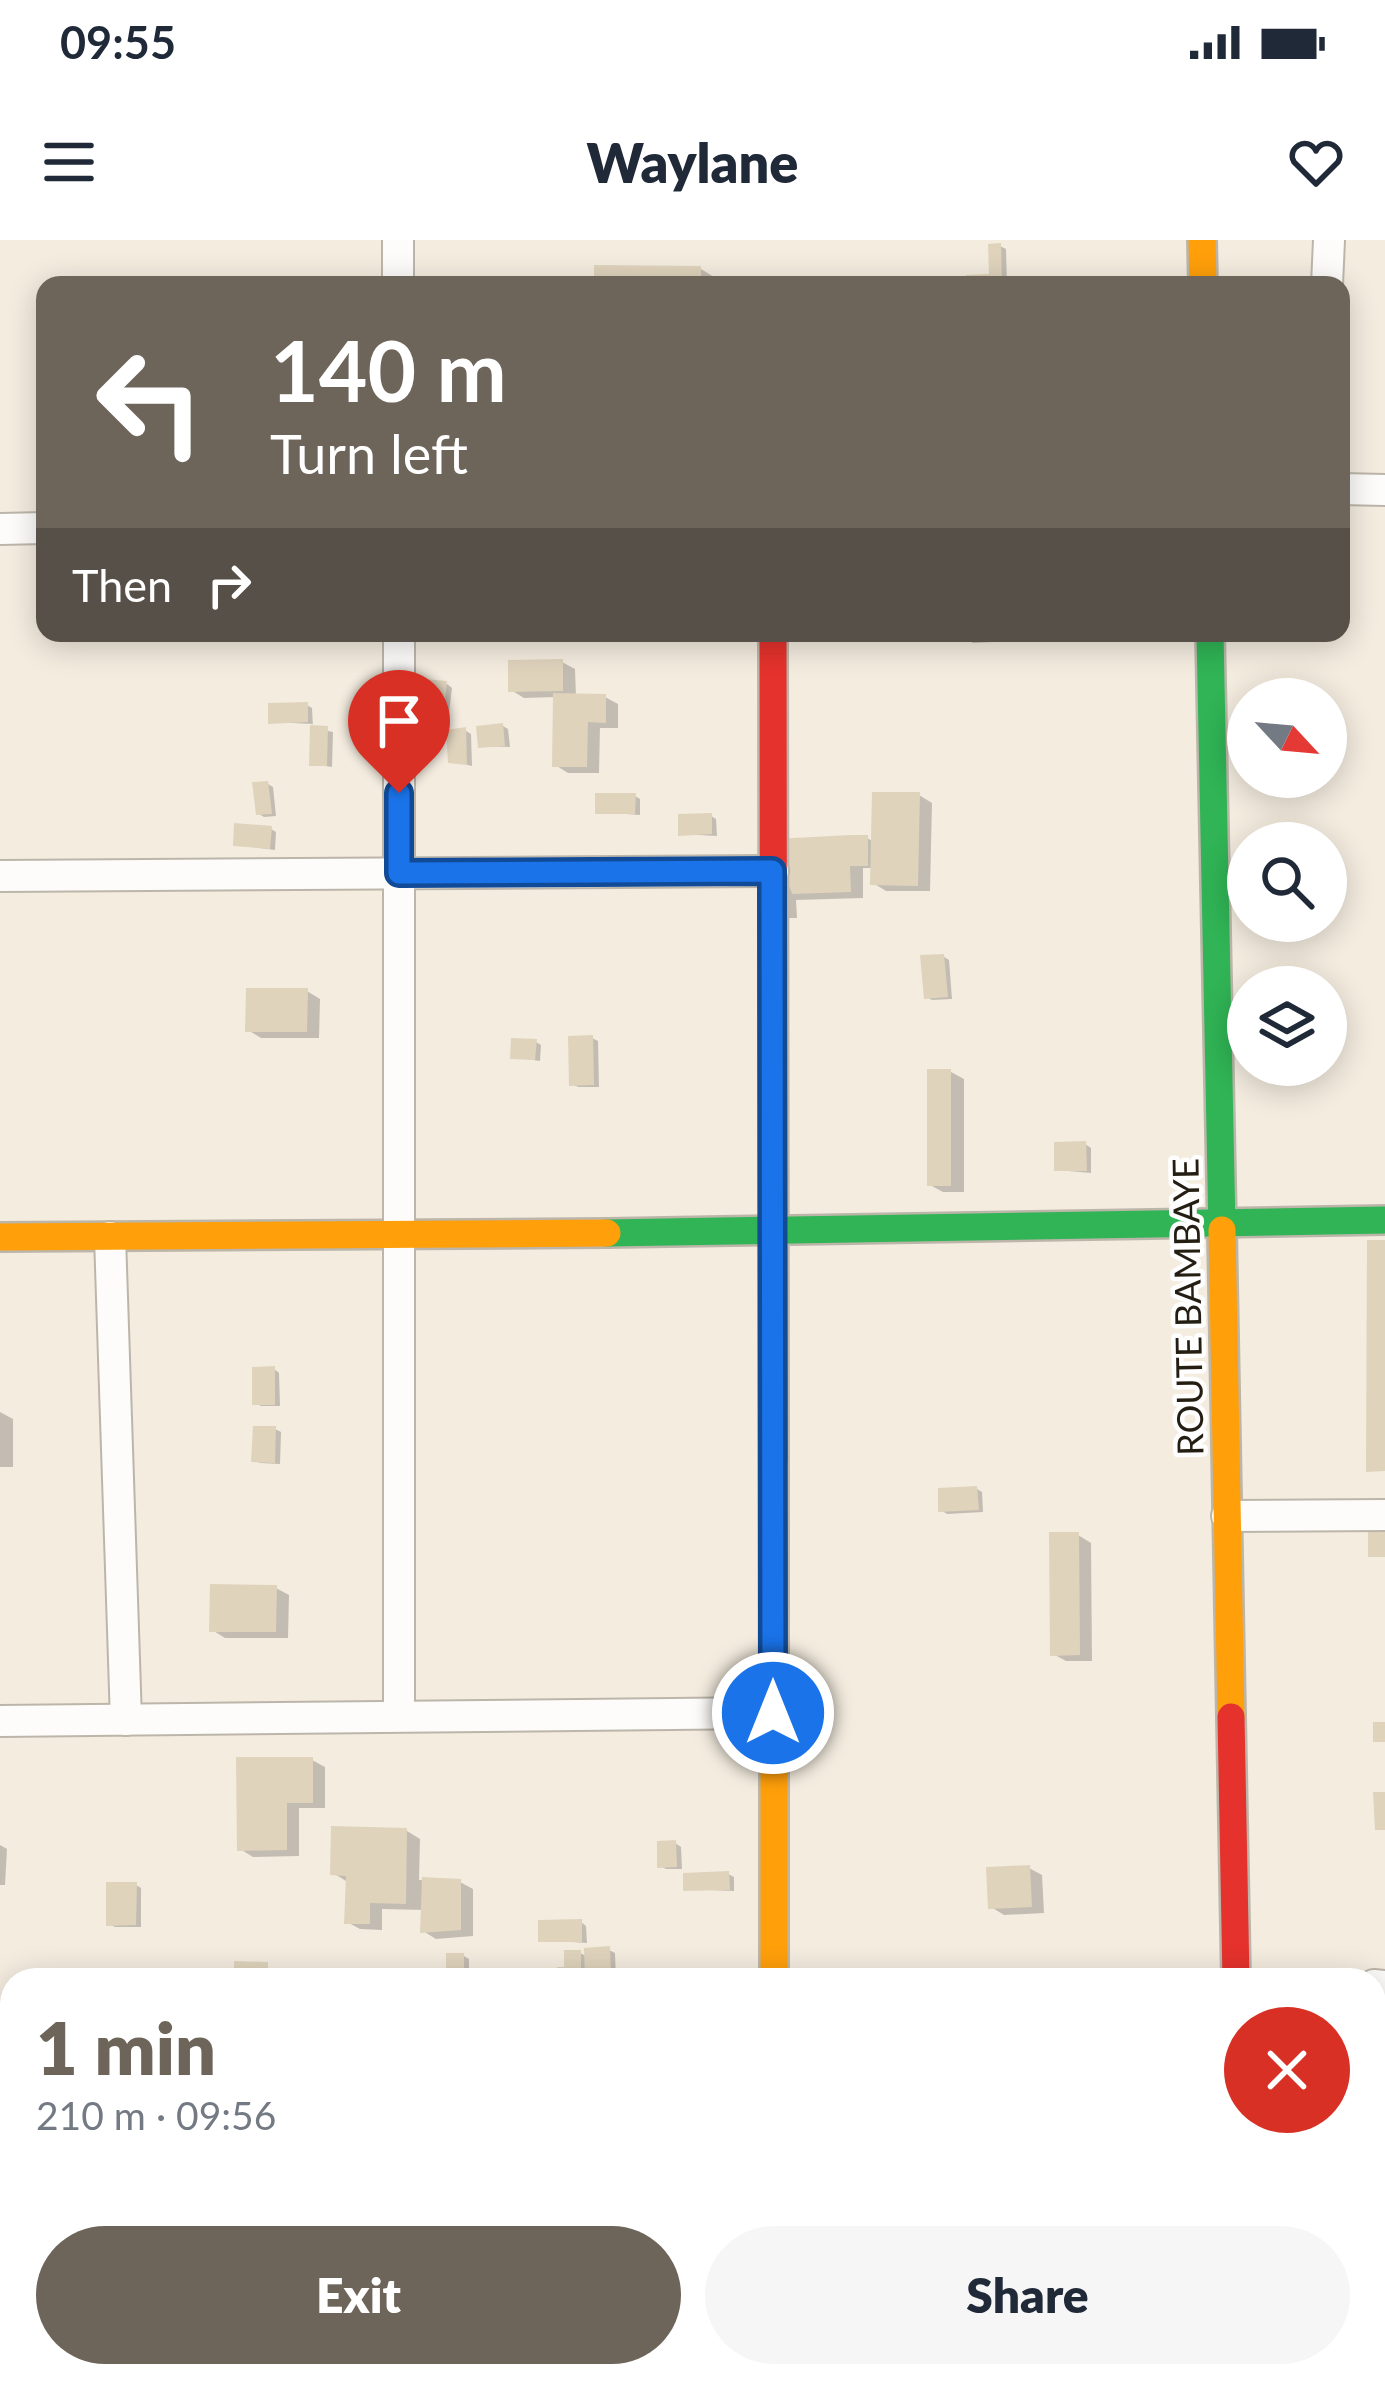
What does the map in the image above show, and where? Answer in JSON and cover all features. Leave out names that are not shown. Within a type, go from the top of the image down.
[{"type":"street","points":[[398,240],[398,276]]},
{"type":"street","points":[[1202,240],[1203,276]]},
{"type":"street","points":[[1327,276],[1329,240]]},
{"type":"street","points":[[1350,489],[1385,490]]},
{"type":"street","points":[[0,529],[36,528]]},
{"type":"street","points":[[399,642],[399,1717]]},
{"type":"street","points":[[773,642],[774,1968]]},
{"type":"street","name":"ROUTE BAMBAYE","points":[[1210,642],[1236,1968]]},
{"type":"street","points":[[0,876],[772,871]]},
{"type":"street","points":[[0,1238],[772,1232],[1385,1220]]},
{"type":"street","points":[[110,1237],[126,1720]]},
{"type":"street","points":[[1227,1516],[1385,1515]]},
{"type":"street","points":[[0,1721],[773,1713]]},
{"type":"building","points":[[1001,243],[1002,276],[966,276],[989,274],[988,244]]},
{"type":"building","points":[[594,265],[701,266],[701,276],[594,276]]},
{"type":"building","points":[[563,659],[563,691],[508,692],[508,660]]},
{"type":"building","points":[[413,678],[447,681],[443,720],[410,717]]},
{"type":"building","points":[[553,693],[606,694],[606,723],[588,722],[587,767],[552,767]]},
{"type":"building","points":[[308,702],[308,722],[268,724],[268,703]]},
{"type":"building","points":[[503,723],[505,746],[478,748],[476,726]]},
{"type":"building","points":[[310,725],[328,726],[327,766],[309,766]]},
{"type":"building","points":[[466,727],[467,765],[448,763],[446,730]]},
{"type":"building","points":[[268,781],[272,814],[256,815],[252,782]]},
{"type":"building","points":[[872,792],[920,792],[918,886],[870,885]]},
{"type":"building","points":[[595,793],[636,793],[635,814],[595,814]]},
{"type":"building","points":[[712,813],[712,834],[678,836],[678,814]]},
{"type":"building","points":[[234,823],[272,826],[270,849],[233,846]]},
{"type":"building","points":[[868,835],[868,866],[850,866],[851,892],[792,894],[774,839]]},
{"type":"building","points":[[944,954],[948,997],[924,999],[920,955]]},
{"type":"building","points":[[246,988],[308,988],[307,1032],[245,1032]]},
{"type":"building","points":[[593,1035],[594,1085],[569,1086],[568,1036]]},
{"type":"building","points":[[511,1038],[537,1039],[535,1060],[510,1059]]},
{"type":"building","points":[[927,1069],[951,1069],[951,1186],[927,1186]]},
{"type":"building","points":[[1086,1141],[1087,1171],[1054,1171],[1054,1142]]},
{"type":"building","points":[[1367,1240],[1385,1240],[1385,1471],[1366,1472]]},
{"type":"building","points":[[275,1366],[275,1405],[252,1405],[252,1367]]},
{"type":"building","points":[[253,1426],[276,1426],[275,1463],[251,1462]]},
{"type":"building","points":[[977,1486],[979,1510],[938,1512],[938,1488]]},
{"type":"building","points":[[1368,1529],[1385,1529],[1385,1557],[1368,1557]]},
{"type":"building","points":[[1049,1532],[1079,1532],[1080,1655],[1050,1656]]},
{"type":"building","points":[[210,1584],[277,1585],[276,1632],[209,1632]]},
{"type":"building","points":[[1373,1722],[1385,1722],[1385,1742],[1373,1742]]},
{"type":"building","points":[[236,1757],[313,1757],[313,1803],[287,1803],[287,1850],[237,1851]]},
{"type":"building","points":[[1373,1792],[1385,1792],[1385,1830],[1375,1830]]},
{"type":"building","points":[[331,1826],[407,1828],[406,1904],[370,1903],[370,1924],[344,1924],[346,1876],[330,1875]]},
{"type":"building","points":[[676,1840],[677,1867],[657,1868],[657,1841]]},
{"type":"building","points":[[1030,1865],[1032,1907],[988,1909],[986,1867]]},
{"type":"building","points":[[729,1871],[730,1890],[683,1891],[683,1873]]},
{"type":"building","points":[[422,1877],[461,1879],[461,1930],[420,1933]]},
{"type":"building","points":[[106,1882],[137,1882],[136,1925],[106,1926]]},
{"type":"building","points":[[582,1919],[582,1942],[538,1942],[538,1920]]},
{"type":"building","points":[[610,1946],[611,1968],[585,1968],[584,1948]]},
{"type":"building","points":[[564,1950],[581,1950],[581,1968],[557,1968],[564,1967]]},
{"type":"building","points":[[446,1953],[464,1953],[464,1968],[446,1968]]},
{"type":"building","points":[[234,1961],[268,1962],[268,1968],[234,1968]]},
{"type":"traffic: fast","points":[[1210,642],[1222,1230]]},
{"type":"traffic: fast","points":[[607,1233],[1385,1220]]},
{"type":"traffic: slow","points":[[1202,240],[1203,276]]},
{"type":"traffic: slow","points":[[1222,1230],[1231,1717]]},
{"type":"traffic: slow","points":[[0,1237],[607,1233]]},
{"type":"traffic: slow","points":[[774,1459],[774,1968]]},
{"type":"traffic: jam","points":[[773,642],[774,1459]]},
{"type":"traffic: jam","points":[[1231,1717],[1236,1968]]},
{"type":"route","points":[[399,793],[399,873],[772,871],[773,1713]]}]
